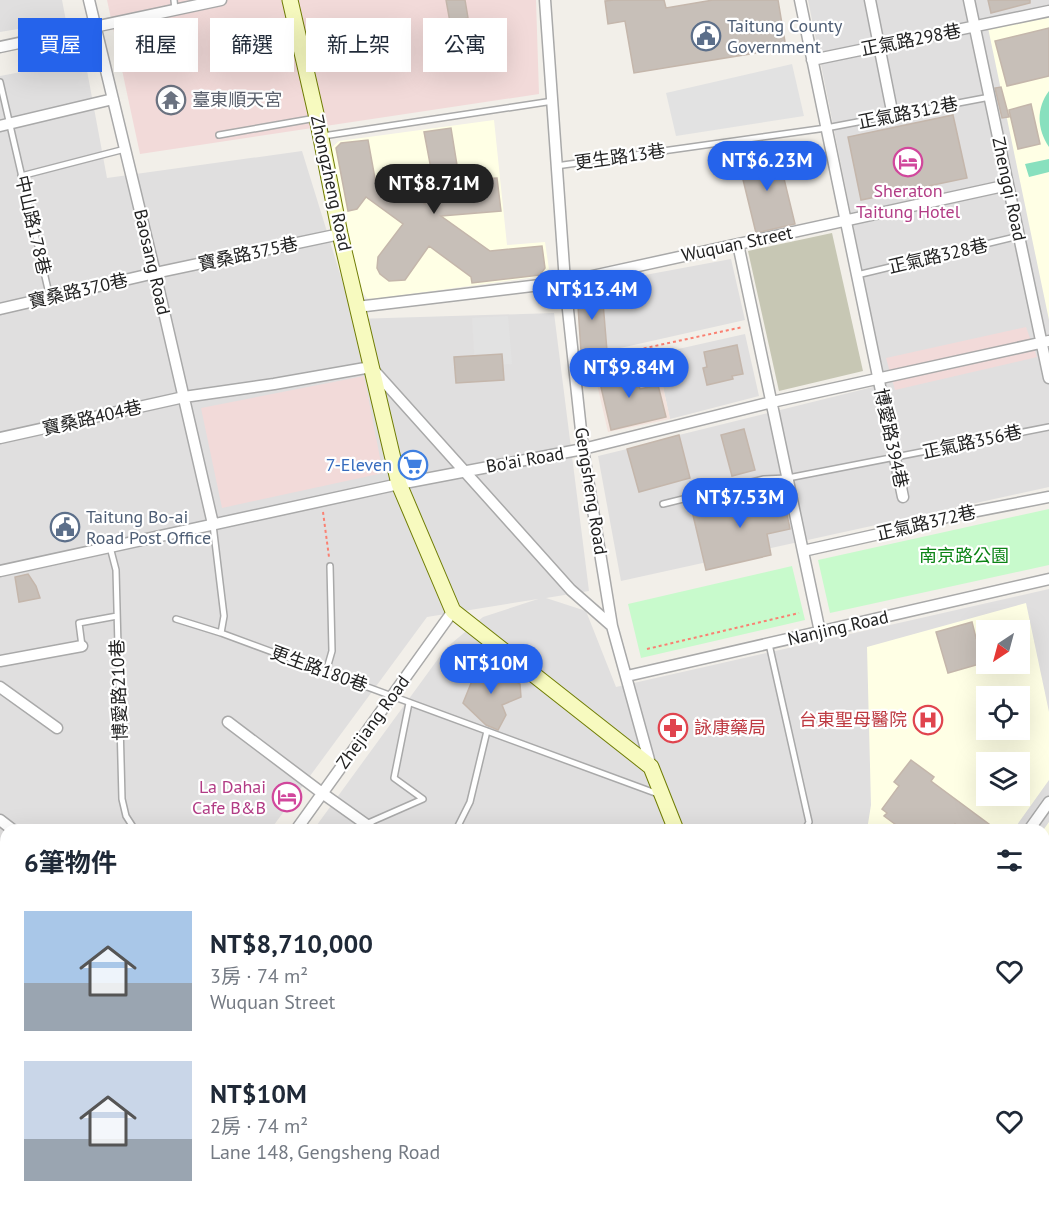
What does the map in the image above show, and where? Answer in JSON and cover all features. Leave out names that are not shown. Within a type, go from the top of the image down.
[{"type":"street","name":"Baosang Road","points":[[89,0],[94,18]]},
{"type":"street","points":[[102,25],[175,5],[220,0]]},
{"type":"street","name":"Zhongzheng Road","points":[[290,0],[340,234],[399,484]]},
{"type":"street","name":"Gengsheng Road","points":[[545,0],[554,101],[556,166],[565,282],[584,449],[612,626],[651,767],[674,824]]},
{"type":"street","name":"博愛路394巷","points":[[800,0],[903,497]]},
{"type":"street","points":[[870,0],[893,116]]},
{"type":"street","name":"Zhengqi Road","points":[[969,0],[1019,236],[1045,342],[1049,378]]},
{"type":"street","name":"正氣路298巷","points":[[812,60],[1049,11]]},
{"type":"street","points":[[0,47],[18,43]]},
{"type":"street","name":"Baosang Road","points":[[102,52],[156,273],[213,524]]},
{"type":"street","points":[[4,125],[113,99]]},
{"type":"street","name":"Wuquan Street","points":[[357,308],[565,282],[1008,185]]},
{"type":"street","name":"寶桑路375巷","points":[[156,273],[340,234]]},
{"type":"street","points":[[738,244],[820,632]]},
{"type":"street","name":"寶桑路370巷","points":[[0,309],[156,273]]},
{"type":"street","name":"Bo'ai Road","points":[[0,571],[399,484],[584,449],[772,402],[1045,342]]},
{"type":"street","name":"Zhongzheng Road","points":[[371,367],[571,590],[612,626]]},
{"type":"street","name":"寶桑路404巷","points":[[0,438],[184,398],[371,367]]},
{"type":"street","points":[[399,484],[453,610],[651,767]]},
{"type":"street","name":"正氣路372巷","points":[[803,551],[951,516],[1049,498]]},
{"type":"street","name":"Nanjing Road","points":[[627,676],[1049,579]]},
{"type":"street","name":"Zhejiang Road","points":[[300,824],[453,610]]},
{"type":"street","points":[[0,661],[82,646]]},
{"type":"street","points":[[0,687],[57,728]]},
{"type":"street","points":[[228,722],[322,794],[366,824]]},
{"type":"street","points":[[1033,824],[1049,802]]},
{"type":"lane","name":"中山路178巷","points":[[0,82],[4,125],[21,176],[50,297]]},
{"type":"lane","name":"正氣路312巷","points":[[826,128],[990,97]]},
{"type":"lane","points":[[321,137],[554,101]]},
{"type":"lane","points":[[219,135],[317,118]]},
{"type":"lane","name":"更生路13巷","points":[[556,166],[826,128]]},
{"type":"lane","points":[[21,176],[125,149]]},
{"type":"lane","name":"正氣路328巷","points":[[857,275],[1019,236]]},
{"type":"lane","name":"正氣路356巷","points":[[663,504],[764,479],[788,478],[1049,427]]},
{"type":"lane","points":[[213,524],[224,616],[221,633]]},
{"type":"lane","name":"博愛路210巷","points":[[110,547],[116,570],[122,800],[126,816],[131,824]]},
{"type":"lane","points":[[326,672],[332,651],[330,566]]},
{"type":"lane","points":[[82,646],[80,623],[117,616]]},
{"type":"lane","name":"更生路180巷","points":[[176,619],[221,633],[663,796]]},
{"type":"lane","points":[[769,644],[808,824]]},
{"type":"lane","points":[[376,824],[423,800],[394,778],[409,703]]},
{"type":"lane","points":[[459,824],[470,802],[487,731]]},
{"type":"path","points":[[573,363],[755,325]]},
{"type":"path","points":[[321,501],[330,566]]},
{"type":"path","points":[[647,649],[799,613]]},
{"type":"shaded area","points":[[0,0],[62,0],[65,18],[18,18],[18,29],[0,32]]},
{"type":"shaded area","points":[[107,0],[536,0],[539,94],[140,154],[122,72],[198,72],[198,18],[114,18],[114,33]]},
{"type":"shaded area","points":[[808,0],[1049,0],[1049,487],[621,581],[598,456],[627,449],[639,492],[690,478],[679,435],[885,384]]},
{"type":"shaded area","points":[[1049,13],[1049,320],[987,23]]},
{"type":"shaded area","points":[[792,64],[804,116],[676,136],[666,93]]},
{"type":"shaded area","points":[[21,72],[87,72],[107,178],[302,151],[354,319],[554,313],[589,591],[546,598],[586,611],[616,687],[1049,589],[1049,824],[318,824],[446,648],[483,617],[538,599],[427,617],[275,824],[0,824],[0,76]]},
{"type":"shaded area","points":[[494,120],[507,245],[545,242],[549,269],[543,276],[367,298],[360,289],[329,150],[339,141]]},
{"type":"shaded area","points":[[832,233],[863,371],[779,391],[748,251]]},
{"type":"shaded area","points":[[731,259],[745,320],[607,351],[602,283]]},
{"type":"shaded area","points":[[508,316],[512,364],[475,366],[472,318]]},
{"type":"shaded area","points":[[1026,327],[1037,357],[895,390],[886,358]]},
{"type":"shaded area","points":[[745,334],[759,396],[670,419],[656,354]]},
{"type":"shaded area","points":[[656,354],[670,419],[608,432],[593,367]]},
{"type":"shaded area","points":[[364,376],[383,473],[222,508],[201,408]]},
{"type":"shaded area","name":"台東聖母醫院","points":[[1026,603],[1030,620],[976,620],[976,674],[1030,674],[1030,622],[1049,712],[1049,780],[1018,824],[868,824],[871,805],[867,647]]},
{"type":"green space","points":[[1049,91],[1049,147],[1040,126],[1040,111]]},
{"type":"green space","points":[[1049,159],[1049,172],[1029,177],[1025,164]]},
{"type":"green space","name":"南京路公園","points":[[1049,509],[1049,565],[830,613],[818,560]]},
{"type":"green space","points":[[792,566],[805,620],[641,658],[628,604]]},
{"type":"building","points":[[446,0],[465,0],[468,18],[449,18]]},
{"type":"building","name":"Taitung County Government","points":[[664,0],[666,8],[713,0],[778,0],[786,48],[634,73],[625,21],[608,24],[605,1]]},
{"type":"building","points":[[988,0],[1030,0],[1030,3],[991,13]]},
{"type":"building","points":[[1049,28],[1049,76],[1007,86],[995,41]]},
{"type":"building","points":[[1001,87],[1009,117],[1002,118],[995,88]]},
{"type":"building","points":[[1031,104],[1040,144],[1018,149],[1009,110]]},
{"type":"building","name":"Sheraton Taitung Hotel","points":[[953,115],[967,178],[861,200],[848,137]]},
{"type":"building","points":[[451,128],[457,165],[478,179],[497,178],[501,211],[441,216],[490,251],[542,246],[545,268],[540,275],[472,283],[471,277],[429,246],[405,280],[389,281],[380,274],[377,268],[378,257],[403,224],[366,197],[357,209],[348,211],[336,148],[341,143],[368,140],[376,184],[383,173],[425,204],[435,190],[424,132]]},
{"type":"building","points":[[777,150],[795,224],[756,233],[738,159]]},
{"type":"building","points":[[602,290],[607,351],[581,352],[577,291]]},
{"type":"building","points":[[737,345],[743,374],[732,376],[733,379],[707,385],[703,368],[707,367],[704,352]]},
{"type":"building","points":[[502,354],[504,380],[456,383],[454,357]]},
{"type":"building","points":[[613,366],[614,372],[628,368],[630,376],[636,375],[640,389],[658,385],[666,417],[611,430],[597,370]]},
{"type":"building","points":[[744,429],[755,470],[732,476],[721,435]]},
{"type":"building","points":[[679,435],[690,478],[639,492],[627,449]]},
{"type":"building","points":[[782,490],[790,529],[767,534],[771,555],[706,570],[692,511]]},
{"type":"building","points":[[28,574],[40,598],[19,602],[15,577]]},
{"type":"building","points":[[972,622],[976,638],[976,665],[948,673],[936,632]]},
{"type":"building","points":[[480,661],[520,684],[521,697],[502,705],[506,715],[498,730],[486,725],[463,703]]},
{"type":"building","points":[[911,760],[934,777],[931,781],[989,824],[895,824],[884,816],[887,813],[882,809],[899,786],[894,782]]},
{"type":"place","name":"Taitung County Government","points":[[706,36]]},
{"type":"place","name":"臺東順天宮","points":[[171,100]]},
{"type":"place","name":"Sheraton Taitung Hotel","points":[[908,162]]},
{"type":"place","name":"7-Eleven","points":[[413,465]]},
{"type":"place","name":"Taitung Bo-ai Road Post Office","points":[[65,527]]},
{"type":"place","name":"台東聖母醫院","points":[[928,720]]},
{"type":"place","name":"詠康藥局","points":[[673,728]]},
{"type":"place","name":"La Dahai Cafe B&B","points":[[287,797]]}]
